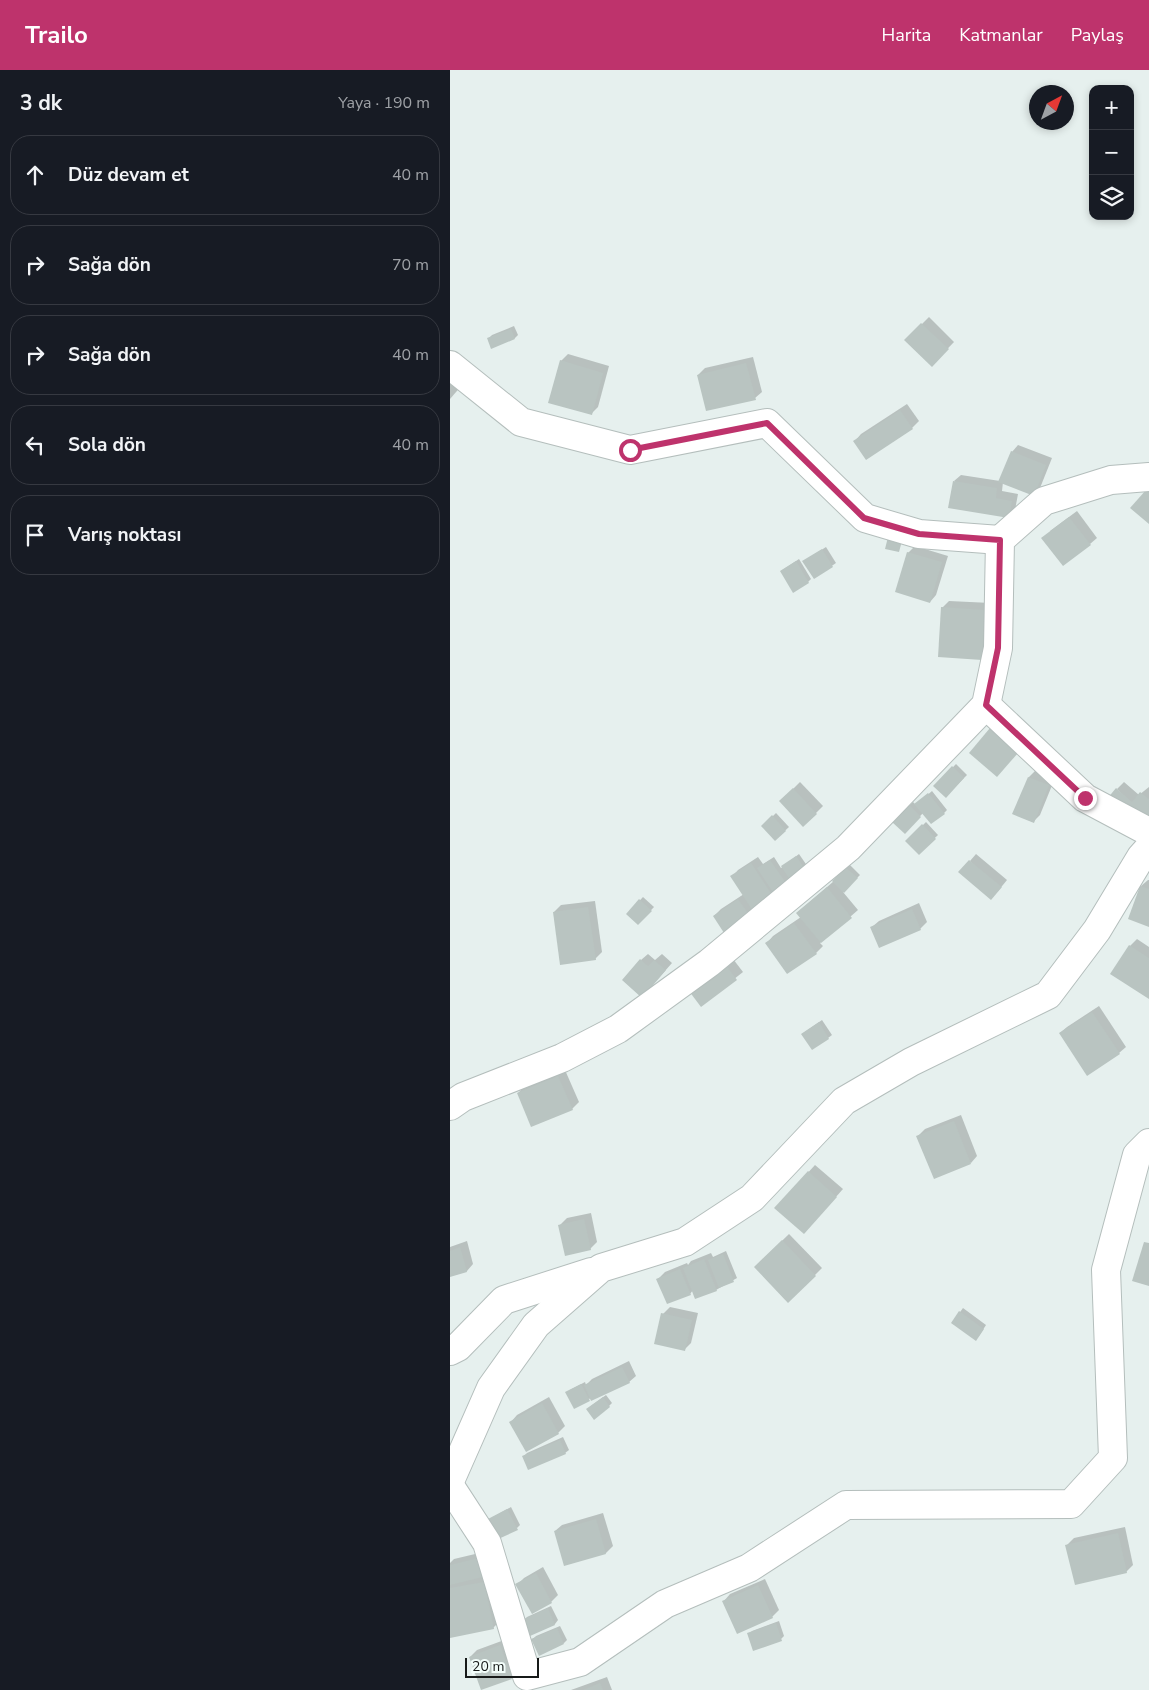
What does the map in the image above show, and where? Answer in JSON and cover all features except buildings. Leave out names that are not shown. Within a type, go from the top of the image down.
[{"type":"street","points":[[450,365],[521,422],[630,450],[767,423],[864,518],[919,534],[1000,540],[1044,501],[1111,480],[1149,477]]},
{"type":"street","points":[[454,1097],[562,1058],[618,1029],[709,963],[848,848],[986,705],[998,648],[1000,540]]},
{"type":"street","points":[[986,705],[1085,798],[1149,832]]},
{"type":"street","points":[[450,1351],[458,1347],[504,1300],[685,1242],[752,1198],[844,1101],[911,1062],[1048,995],[1097,930],[1141,857],[1149,848]]},
{"type":"street","points":[[450,1486],[487,1543],[528,1683],[580,1662],[665,1604],[749,1568],[846,1505],[1070,1504],[1113,1458],[1106,1270],[1137,1154],[1149,1143]]},
{"type":"street","points":[[450,1482],[491,1388],[536,1325],[601,1268]]},
{"type":"route","points":[[630,450],[767,423],[864,518],[919,534],[1000,540],[998,648],[986,705],[1085,798]]}]
